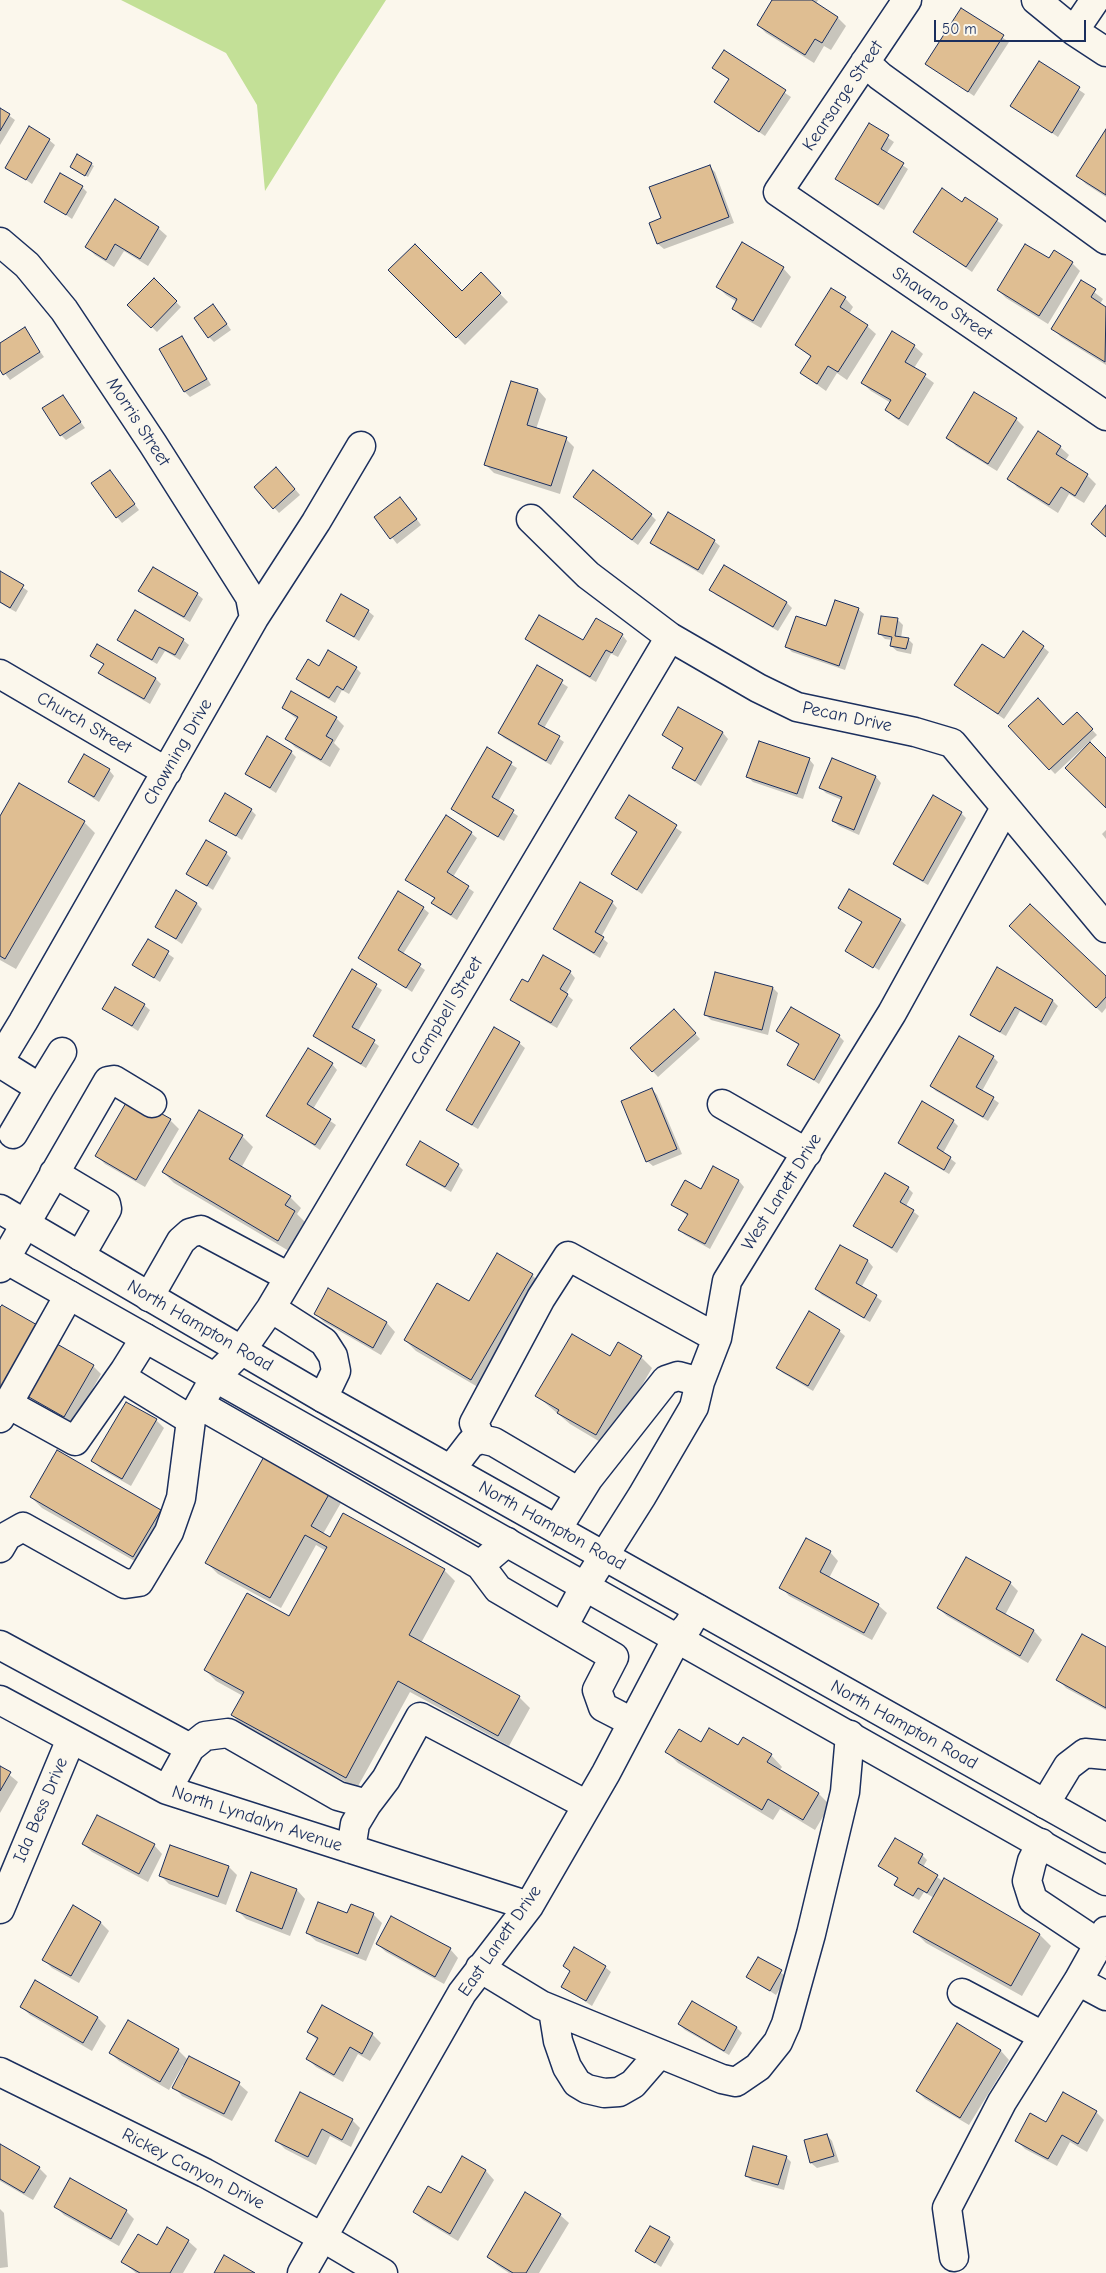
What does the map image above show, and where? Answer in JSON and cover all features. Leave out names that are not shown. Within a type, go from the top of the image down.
[{"type":"street","name":"Kearsarge Street","points":[[778,192],[907,0]]},
{"type":"street","points":[[1036,0],[1074,31],[1106,52]]},
{"type":"street","points":[[1074,31],[1095,0]]},
{"type":"street","points":[[865,62],[880,76],[1106,240]]},
{"type":"street","name":"Shavano Street","points":[[778,192],[1106,416]]},
{"type":"street","name":"Morris Street","points":[[0,242],[27,265],[64,310],[153,444],[250,597],[254,618]]},
{"type":"street","name":"Chowning Drive","points":[[0,1061],[254,618],[316,522],[360,446]]},
{"type":"street","name":"Pecan Drive","points":[[531,519],[588,575],[670,637],[758,688],[797,707],[915,732],[952,743],[1106,928]]},
{"type":"street","name":"Campbell Street","points":[[196,1412],[215,1377],[241,1351],[271,1308],[670,637]]},
{"type":"street","name":"Church Street","points":[[0,674],[167,772]]},
{"type":"street","name":"West Lanett Drive","points":[[563,1627],[585,1586],[605,1557],[694,1406],[700,1382],[717,1338],[727,1281],[892,1013],[1006,808]]},
{"type":"street","points":[[13,1134],[62,1052]]},
{"type":"street","points":[[0,1061],[40,1088]]},
{"type":"street","points":[[2,1261],[108,1080],[114,1080],[152,1103]]},
{"type":"street","points":[[722,1104],[807,1153]]},
{"type":"street","points":[[54,1173],[106,1204],[107,1209],[80,1256]]},
{"type":"street","name":"North Hampton Road","points":[[0,1209],[323,1398],[1106,1838]]},
{"type":"street","points":[[149,1297],[181,1241],[190,1232],[201,1230],[289,1277]]},
{"type":"street","points":[[481,1440],[474,1423],[541,1298],[568,1256],[717,1338]]},
{"type":"street","name":"North Hampton Road","points":[[2,1261],[69,1295],[215,1377],[1041,1843],[1106,1882]]},
{"type":"street","points":[[69,1295],[4,1411],[75,1441],[145,1338]]},
{"type":"street","points":[[271,1308],[324,1342],[333,1356],[336,1371],[323,1398]]},
{"type":"street","points":[[125,1370],[126,1380],[196,1412],[480,1565],[498,1589],[614,1657],[597,1690],[603,1707],[632,1722]]},
{"type":"street","points":[[557,1529],[588,1478],[666,1380],[678,1376],[700,1382]]},
{"type":"street","points":[[330,1442],[347,1411]]},
{"type":"street","points":[[0,1548],[7,1536],[23,1526],[124,1584],[139,1582],[169,1532],[181,1498],[196,1412]]},
{"type":"street","points":[[451,1470],[471,1443],[481,1440],[494,1442],[579,1492]]},
{"type":"street","points":[[480,1565],[507,1542],[525,1511]]},
{"type":"street","name":"East Lanett Drive","points":[[302,2273],[462,1994],[529,1906],[587,1805],[677,1638],[688,1626],[698,1609]]},
{"type":"street","points":[[0,1645],[190,1748]]},
{"type":"street","name":"North Lyndalyn Avenue","points":[[0,1700],[167,1790],[529,1906]]},
{"type":"street","points":[[351,1849],[355,1824],[386,1779],[420,1717],[587,1805]]},
{"type":"street","points":[[167,1790],[190,1748],[204,1736],[228,1733],[338,1796],[367,1804]]},
{"type":"street","points":[[480,1968],[541,2005],[722,2079],[736,2082],[758,2067],[778,2042],[786,2024],[811,1934],[845,1792],[850,1735]]},
{"type":"street","name":"Ida Bess Drive","points":[[0,1909],[71,1739]]},
{"type":"street","points":[[1045,1804],[1068,1766],[1085,1753],[1106,1755]]},
{"type":"street","points":[[954,2257],[947,2208],[1002,2102],[1103,1937],[1033,1900],[1027,1882],[1032,1860],[1041,1843]]},
{"type":"street","points":[[1078,1980],[1106,1996]]},
{"type":"street","points":[[962,1993],[1041,2040]]},
{"type":"street","points":[[553,2010],[558,2041],[567,2067],[577,2083],[587,2089],[604,2093],[619,2092],[633,2084],[659,2054]]},
{"type":"street","name":"Rickey Canyon Drive","points":[[0,2072],[205,2173],[322,2236],[383,2273]]},
{"type":"green space","points":[[121,0],[386,0],[265,191],[257,105],[226,53]]},
{"type":"building","points":[[772,0],[812,0],[838,17],[822,43],[815,39],[805,55],[757,25]]},
{"type":"building","points":[[961,8],[1004,35],[968,92],[925,64]]},
{"type":"building","points":[[724,50],[786,90],[759,132],[714,102],[729,79],[712,68]]},
{"type":"building","points":[[1039,61],[1080,87],[1052,133],[1010,106]]},
{"type":"building","points":[[0,108],[10,114],[0,131]]},
{"type":"building","points":[[869,123],[889,135],[881,149],[904,163],[878,205],[835,179]]},
{"type":"building","points":[[29,126],[50,139],[26,180],[5,168]]},
{"type":"building","points":[[1106,129],[1106,195],[1076,176]]},
{"type":"building","points":[[77,154],[92,163],[85,176],[70,167]]},
{"type":"building","points":[[710,165],[729,217],[657,244],[649,223],[661,218],[649,187]]},
{"type":"building","points":[[60,173],[83,186],[66,215],[44,202]]},
{"type":"building","points":[[942,188],[962,202],[965,197],[998,219],[966,267],[913,232]]},
{"type":"building","points":[[115,199],[159,227],[140,259],[115,244],[106,260],[85,247]]},
{"type":"building","points":[[742,242],[784,267],[753,321],[732,309],[737,299],[716,287]]},
{"type":"building","points":[[415,244],[462,291],[481,272],[501,293],[456,338],[388,270]]},
{"type":"building","points":[[1025,244],[1049,258],[1054,250],[1073,262],[1039,316],[997,290]]},
{"type":"building","points":[[154,278],[177,301],[151,328],[127,305]]},
{"type":"building","points":[[1081,280],[1096,289],[1091,297],[1106,307],[1105,362],[1051,329]]},
{"type":"building","points":[[831,288],[846,297],[840,307],[868,325],[838,372],[828,366],[817,384],[800,373],[811,356],[795,345]]},
{"type":"building","points":[[213,304],[227,324],[208,338],[194,318]]},
{"type":"building","points":[[25,327],[40,352],[3,375],[0,370],[0,343]]},
{"type":"building","points":[[892,331],[915,345],[905,362],[926,374],[899,419],[885,410],[891,400],[861,383]]},
{"type":"building","points":[[182,336],[207,379],[184,392],[159,349]]},
{"type":"building","points":[[511,381],[538,389],[527,425],[567,437],[551,486],[484,465]]},
{"type":"building","points":[[974,392],[1017,418],[988,464],[946,438]]},
{"type":"building","points":[[63,395],[81,422],[60,436],[42,408]]},
{"type":"building","points":[[1038,431],[1061,446],[1056,454],[1088,474],[1075,496],[1061,487],[1049,505],[1007,479]]},
{"type":"building","points":[[276,467],[295,489],[273,509],[254,487]]},
{"type":"building","points":[[110,470],[135,504],[116,518],[91,483]]},
{"type":"building","points":[[593,470],[652,514],[632,540],[573,497]]},
{"type":"building","points":[[400,497],[417,519],[390,539],[374,517]]},
{"type":"building","points":[[1106,505],[1106,537],[1091,524]]},
{"type":"building","points":[[668,512],[715,540],[698,570],[650,543]]},
{"type":"building","points":[[724,565],[787,602],[773,627],[709,590]]},
{"type":"building","points":[[153,567],[198,593],[184,617],[138,591]]},
{"type":"building","points":[[0,571],[24,585],[10,608],[0,602]]},
{"type":"building","points":[[341,594],[369,610],[354,637],[326,621]]},
{"type":"building","points":[[835,600],[859,608],[839,666],[785,647],[796,616],[826,626]]},
{"type":"building","points":[[135,610],[184,639],[175,655],[159,647],[152,660],[117,640]]},
{"type":"building","points":[[539,615],[583,640],[596,618],[623,634],[612,653],[606,650],[590,677],[525,639]]},
{"type":"building","points":[[881,616],[898,618],[895,636],[909,638],[906,649],[890,646],[892,637],[878,634]]},
{"type":"building","points":[[1023,631],[1044,646],[998,714],[954,685],[982,644],[1004,658]]},
{"type":"building","points":[[97,644],[156,678],[144,699],[98,673],[104,664],[90,656]]},
{"type":"building","points":[[328,650],[357,667],[343,690],[337,686],[329,698],[296,679],[308,659],[319,666]]},
{"type":"building","points":[[537,665],[563,680],[538,724],[560,736],[546,761],[498,733]]},
{"type":"building","points":[[291,691],[337,717],[326,736],[333,740],[321,760],[285,739],[298,717],[282,708]]},
{"type":"building","points":[[1038,698],[1063,725],[1077,712],[1093,729],[1049,770],[1008,726]]},
{"type":"building","points":[[678,707],[723,732],[695,781],[672,768],[683,748],[662,735]]},
{"type":"building","points":[[267,736],[292,751],[270,788],[245,774]]},
{"type":"building","points":[[759,741],[810,758],[797,794],[746,777]]},
{"type":"building","points":[[1090,742],[1106,758],[1106,808],[1065,768]]},
{"type":"building","points":[[487,747],[512,762],[492,797],[514,810],[498,837],[451,809]]},
{"type":"building","points":[[84,754],[110,769],[94,797],[68,782]]},
{"type":"building","points":[[832,758],[876,776],[854,830],[832,821],[842,797],[819,788]]},
{"type":"building","points":[[19,783],[85,821],[5,959],[0,956],[0,816]]},
{"type":"building","points":[[225,793],[252,809],[236,836],[209,821]]},
{"type":"building","points":[[629,795],[677,825],[637,890],[611,874],[637,832],[615,818]]},
{"type":"building","points":[[933,795],[962,812],[923,881],[893,864]]},
{"type":"building","points":[[446,815],[472,832],[447,872],[469,886],[451,915],[431,903],[435,898],[405,880]]},
{"type":"building","points":[[206,840],[227,852],[207,886],[186,874]]},
{"type":"building","points":[[580,882],[613,901],[595,932],[604,937],[594,953],[553,929]]},
{"type":"building","points":[[849,889],[901,919],[873,968],[845,951],[862,922],[838,908]]},
{"type":"building","points":[[176,890],[197,903],[176,939],[155,927]]},
{"type":"building","points":[[398,891],[424,907],[398,950],[421,964],[406,988],[358,958]]},
{"type":"building","points":[[1030,904],[1106,976],[1106,997],[1096,1008],[1009,926]]},
{"type":"building","points":[[148,939],[169,951],[154,978],[132,965]]},
{"type":"building","points":[[543,955],[571,971],[560,989],[568,994],[551,1023],[510,1000],[522,979],[528,982]]},
{"type":"building","points":[[997,967],[1053,1000],[1041,1022],[1015,1007],[1000,1032],[970,1015]]},
{"type":"building","points":[[352,969],[377,984],[352,1027],[375,1040],[361,1064],[313,1036]]},
{"type":"building","points":[[715,972],[773,987],[762,1030],[704,1015]]},
{"type":"building","points":[[115,987],[145,1004],[132,1026],[102,1009]]},
{"type":"building","points":[[791,1007],[840,1035],[814,1080],[787,1065],[799,1044],[776,1031]]},
{"type":"building","points":[[674,1009],[696,1033],[652,1072],[630,1048]]},
{"type":"building","points":[[494,1027],[520,1042],[472,1125],[446,1110]]},
{"type":"building","points":[[959,1036],[994,1056],[976,1087],[994,1097],[983,1117],[930,1086]]},
{"type":"building","points":[[308,1048],[333,1063],[307,1104],[331,1119],[315,1145],[266,1116]]},
{"type":"building","points":[[652,1088],[677,1149],[646,1162],[621,1101]]},
{"type":"building","points":[[130,1096],[171,1119],[136,1180],[95,1156]]},
{"type":"building","points":[[922,1101],[954,1120],[937,1148],[951,1157],[944,1170],[898,1143]]},
{"type":"building","points":[[199,1110],[243,1135],[229,1159],[291,1196],[285,1205],[295,1211],[278,1241],[162,1172]]},
{"type":"building","points":[[420,1141],[459,1164],[445,1187],[406,1165]]},
{"type":"building","points":[[713,1166],[739,1180],[705,1244],[678,1230],[688,1214],[671,1205],[685,1180],[701,1189]]},
{"type":"building","points":[[885,1173],[909,1187],[900,1202],[914,1210],[892,1248],[853,1226]]},
{"type":"building","points":[[840,1245],[868,1260],[856,1283],[877,1295],[864,1318],[815,1289]]},
{"type":"building","points":[[497,1253],[533,1274],[471,1380],[404,1340],[437,1283],[469,1301]]},
{"type":"building","points":[[328,1288],[387,1322],[373,1348],[314,1314]]},
{"type":"building","points":[[2,1305],[46,1330],[0,1392],[0,1307]]},
{"type":"building","points":[[809,1311],[840,1330],[808,1386],[776,1368]]},
{"type":"building","points":[[572,1334],[610,1356],[618,1342],[642,1356],[596,1435],[557,1413],[559,1410],[535,1396]]},
{"type":"building","points":[[57,1344],[94,1365],[64,1417],[27,1396]]},
{"type":"building","points":[[126,1402],[157,1419],[122,1479],[91,1461]]},
{"type":"building","points":[[57,1450],[161,1510],[133,1557],[30,1497]]},
{"type":"building","points":[[266,1453],[332,1489],[311,1526],[330,1537],[343,1513],[445,1569],[409,1635],[520,1696],[498,1736],[398,1681],[346,1778],[231,1715],[244,1692],[204,1670],[247,1593],[289,1616],[327,1547],[305,1535],[270,1598],[205,1563]]},
{"type":"building","points":[[806,1538],[831,1551],[820,1572],[879,1604],[864,1633],[779,1588]]},
{"type":"building","points":[[966,1557],[1011,1582],[996,1609],[1034,1630],[1020,1656],[937,1608]]},
{"type":"building","points":[[1082,1634],[1106,1647],[1106,1708],[1056,1680]]},
{"type":"building","points":[[709,1728],[738,1745],[743,1737],[772,1754],[767,1762],[819,1793],[803,1820],[768,1799],[762,1810],[665,1752],[679,1729],[701,1742]]},
{"type":"building","points":[[0,1766],[11,1772],[0,1791]]},
{"type":"building","points":[[97,1815],[155,1844],[139,1874],[82,1844]]},
{"type":"building","points":[[895,1838],[923,1854],[918,1863],[938,1875],[927,1893],[918,1888],[913,1896],[894,1885],[898,1878],[878,1866]]},
{"type":"building","points":[[170,1845],[229,1866],[218,1897],[159,1876]]},
{"type":"building","points":[[251,1872],[297,1889],[282,1929],[236,1911]]},
{"type":"building","points":[[944,1878],[1040,1934],[1011,1986],[913,1932]]},
{"type":"building","points":[[318,1902],[347,1913],[351,1904],[374,1913],[358,1954],[306,1933]]},
{"type":"building","points":[[73,1905],[101,1922],[71,1976],[42,1960]]},
{"type":"building","points":[[391,1916],[451,1948],[435,1977],[376,1944]]},
{"type":"building","points":[[574,1947],[606,1966],[586,2001],[561,1987],[570,1971],[563,1966]]},
{"type":"building","points":[[758,1957],[782,1970],[770,1991],[746,1977]]},
{"type":"building","points":[[35,1980],[98,2017],[83,2043],[20,2007]]},
{"type":"building","points":[[692,2001],[737,2027],[724,2051],[678,2024]]},
{"type":"building","points":[[322,2005],[373,2033],[362,2054],[350,2047],[334,2075],[306,2059],[318,2038],[307,2032]]},
{"type":"building","points":[[128,2020],[179,2049],[160,2082],[109,2053]]},
{"type":"building","points":[[957,2023],[1001,2050],[960,2118],[916,2091]]},
{"type":"building","points":[[189,2056],[240,2082],[224,2114],[172,2088]]},
{"type":"building","points":[[300,2092],[353,2119],[342,2140],[322,2129],[308,2157],[275,2141]]},
{"type":"building","points":[[1063,2092],[1097,2111],[1078,2144],[1062,2135],[1048,2159],[1015,2141],[1030,2113],[1046,2122]]},
{"type":"building","points":[[827,2134],[834,2156],[810,2163],[804,2140]]},
{"type":"building","points":[[0,2144],[40,2167],[24,2193],[0,2179]]},
{"type":"building","points":[[753,2146],[787,2156],[778,2185],[745,2176]]},
{"type":"building","points":[[462,2156],[486,2170],[450,2234],[413,2212],[428,2186],[441,2193]]},
{"type":"building","points":[[70,2178],[127,2210],[111,2239],[54,2207]]},
{"type":"building","points":[[525,2192],[561,2214],[526,2273],[513,2273],[487,2257]]},
{"type":"building","points":[[650,2226],[670,2237],[655,2263],[635,2251]]},
{"type":"building","points":[[167,2227],[189,2240],[170,2273],[140,2273],[121,2262],[138,2234],[157,2245]]},
{"type":"building","points":[[224,2255],[255,2273],[214,2273]]}]
